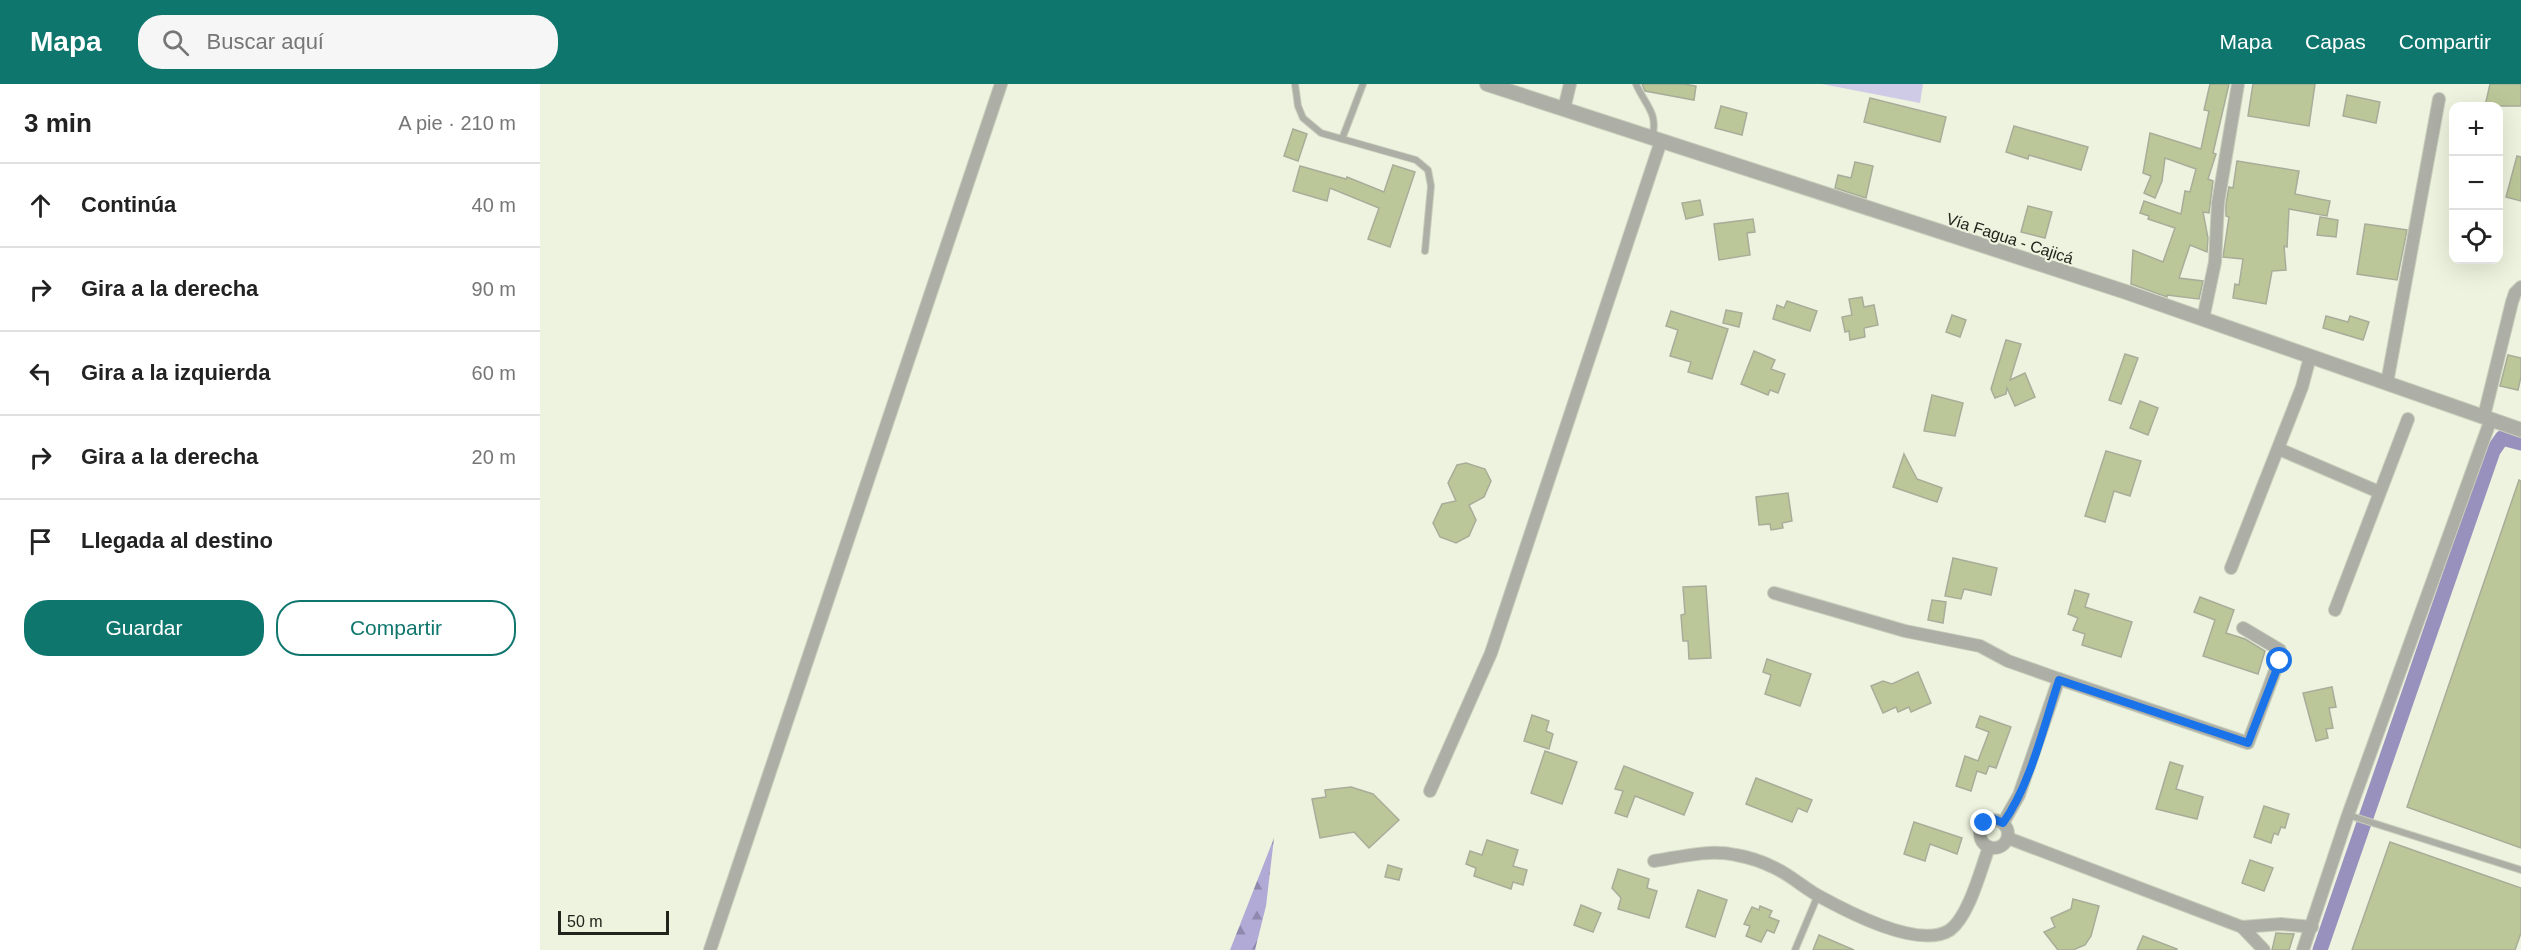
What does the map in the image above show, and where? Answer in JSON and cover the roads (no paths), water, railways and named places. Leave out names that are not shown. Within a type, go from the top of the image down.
[{"type":"street","points":[[710,950],[1001,84]]},
{"type":"street","name":"Vía Fagua - Cajicá","points":[[1487,84],[2203,319],[2521,430]]},
{"type":"street","points":[[1564,109],[1570,84]]},
{"type":"street","points":[[2203,319],[2215,262],[2218,203],[2238,84]]},
{"type":"street","points":[[2387,383],[2439,99]]},
{"type":"street","points":[[1430,791],[1491,653],[1656,140]]},
{"type":"street","points":[[2303,950],[2487,417],[2512,302],[2515,293],[2521,287]]},
{"type":"street","points":[[2231,568],[2302,387],[2310,357]]},
{"type":"street","points":[[2335,610],[2408,419]]},
{"type":"street","points":[[2279,448],[2379,492]]},
{"type":"street","points":[[1774,592],[1905,631],[1980,646],[2008,661],[2059,680],[2248,743],[2282,655],[2280,650],[2243,628]]},
{"type":"street","points":[[2003,823],[2019,795],[2059,680]]},
{"type":"street","points":[[1994,819],[2003,823],[2008,830],[2008,838],[2000,847],[1989,847],[1980,837],[1982,826],[1994,819]]},
{"type":"street","points":[[2008,838],[2242,927],[2281,924],[2312,927]]},
{"type":"street","points":[[1654,861],[1708,853],[1735,855],[1775,868],[1818,895],[1883,927],[1907,934],[1940,934],[1950,930],[1958,921],[1973,890],[1989,847]]},
{"type":"street","points":[[2242,927],[2264,950]]},
{"type":"lane","points":[[1295,84],[1298,106],[1303,118],[1321,134],[1416,160],[1428,170],[1431,186],[1425,251]]},
{"type":"lane","points":[[1342,139],[1363,84]]},
{"type":"lane","points":[[1636,84],[1652,110],[1656,126],[1656,140]]},
{"type":"lane","points":[[2348,815],[2521,870]]},
{"type":"lane","points":[[1795,950],[1818,895]]},
{"type":"waterway","points":[[2320,950],[2493,451],[2502,438],[2521,443]]}]
